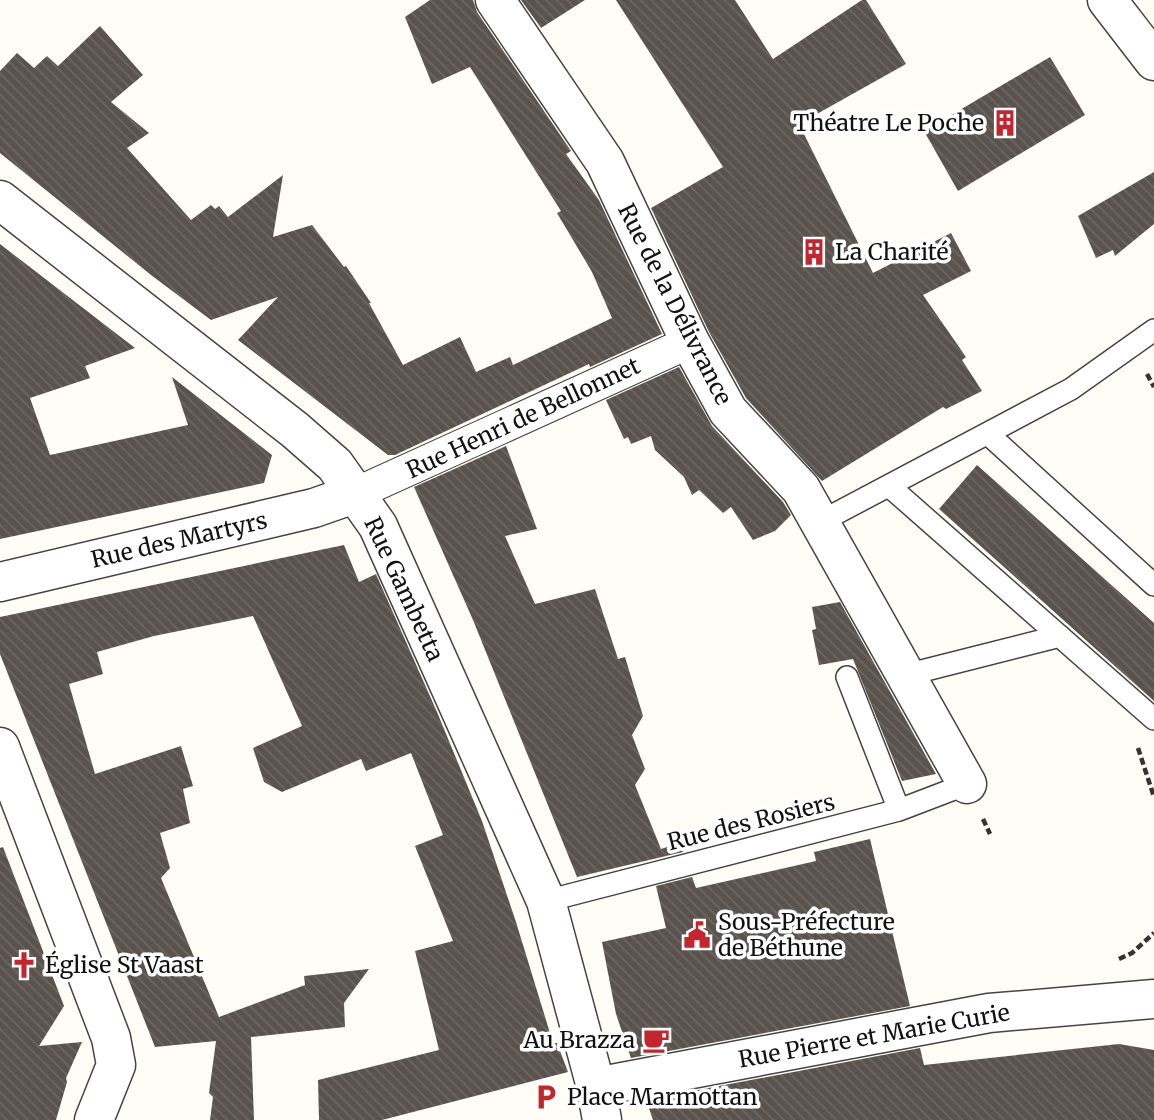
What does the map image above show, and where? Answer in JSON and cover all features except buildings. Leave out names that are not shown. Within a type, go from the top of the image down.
[{"type":"street","name":"Rue de la Délivrance","points":[[495,0],[605,162],[690,342],[727,411],[802,489],[967,784]]},
{"type":"street","points":[[1107,0],[1154,61]]},
{"type":"street","name":"Rue Gambetta","points":[[0,201],[295,430],[335,465],[357,493],[378,526],[546,901],[599,1104]]},
{"type":"street","name":"Rue Henri de Bellonnet","points":[[357,493],[690,342]]},
{"type":"street","name":"Rue des Martyrs","points":[[0,582],[314,508],[357,493]]},
{"type":"street","points":[[0,747],[111,1038],[116,1065],[94,1120]]},
{"type":"street","name":"Rue Pierre et Marie Curie","points":[[599,1104],[989,1013],[1154,999]]},
{"type":"lane","points":[[820,522],[1071,389],[1154,330]]},
{"type":"lane","points":[[988,434],[1154,585]]},
{"type":"lane","points":[[888,486],[1154,719]]},
{"type":"lane","points":[[906,675],[1060,636]]},
{"type":"lane","points":[[847,677],[899,810]]},
{"type":"lane","name":"Rue des Rosiers","points":[[546,901],[899,810],[967,784]]},
{"type":"path","points":[[1113,962],[1132,953],[1154,933]]},
{"type":"place","name":"Théatre Le Poche","points":[[1005,123]]},
{"type":"place","name":"La Charité","points":[[814,252]]},
{"type":"place","name":"Sous-Préfecture de Béthune","points":[[697,935]]},
{"type":"place","name":"Église St Vaast","points":[[24,965]]},
{"type":"place","name":"Au Brazza","points":[[656,1040]]},
{"type":"place","name":"Place Marmottan","points":[[546,1097]]}]
